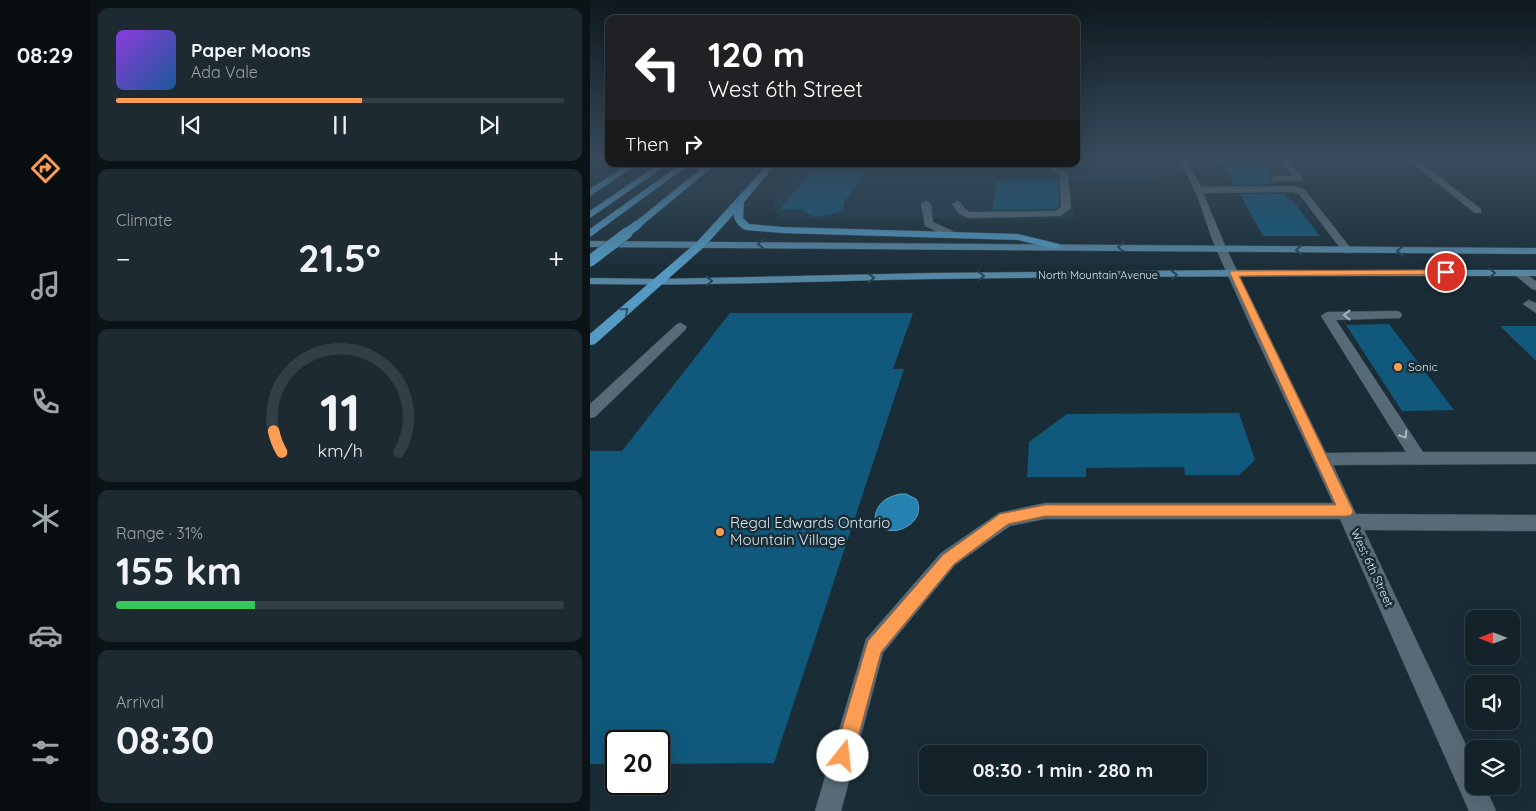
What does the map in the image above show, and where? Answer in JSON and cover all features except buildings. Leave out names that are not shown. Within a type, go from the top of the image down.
[{"type":"highway","points":[[590,215],[618,196]]},
{"type":"highway","points":[[590,234],[643,196]]},
{"type":"highway","points":[[590,261],[673,196]]},
{"type":"highway","points":[[590,341],[660,282],[701,244],[745,196]]},
{"type":"highway","points":[[740,202],[738,218],[746,227],[783,230],[1018,237],[1055,246]]},
{"type":"main road","points":[[590,244],[1536,251]]},
{"type":"main road","name":"North Mountain Avenue","points":[[590,281],[660,282],[932,276],[1234,273],[1536,273]]},
{"type":"street","points":[[957,204],[961,211],[968,215],[1057,214],[1066,208],[1064,196]]},
{"type":"street","name":"West 6th Street","points":[[1200,196],[1222,250],[1348,516],[1484,811]]},
{"type":"street","points":[[1305,196],[1348,251]]},
{"type":"street","points":[[1459,196],[1478,211]]},
{"type":"street","points":[[926,204],[928,224],[954,235]]},
{"type":"street","points":[[1519,273],[1536,287]]},
{"type":"street","points":[[1396,315],[1327,316],[1418,458]]},
{"type":"street","points":[[590,412],[681,327]]},
{"type":"street","points":[[1321,459],[1536,458]]},
{"type":"street","points":[[828,811],[874,647],[948,560],[1005,519],[1045,511],[1348,516],[1536,522]]},
{"type":"shaded area","points":[[778,196],[1071,196],[1075,219],[778,219],[773,204]]},
{"type":"water","points":[[906,494],[916,499],[919,508],[917,516],[912,523],[904,528],[887,530],[880,526],[875,518],[877,509],[890,497]]},
{"type":"place","name":"Sonic","points":[[1398,367]]},
{"type":"place","name":"Regal Edwards Ontario Mountain Village","points":[[720,532]]},
{"type":"route","points":[[843,756],[874,647],[948,560],[1005,519],[1045,511],[1346,511],[1234,273],[1446,272]]}]
